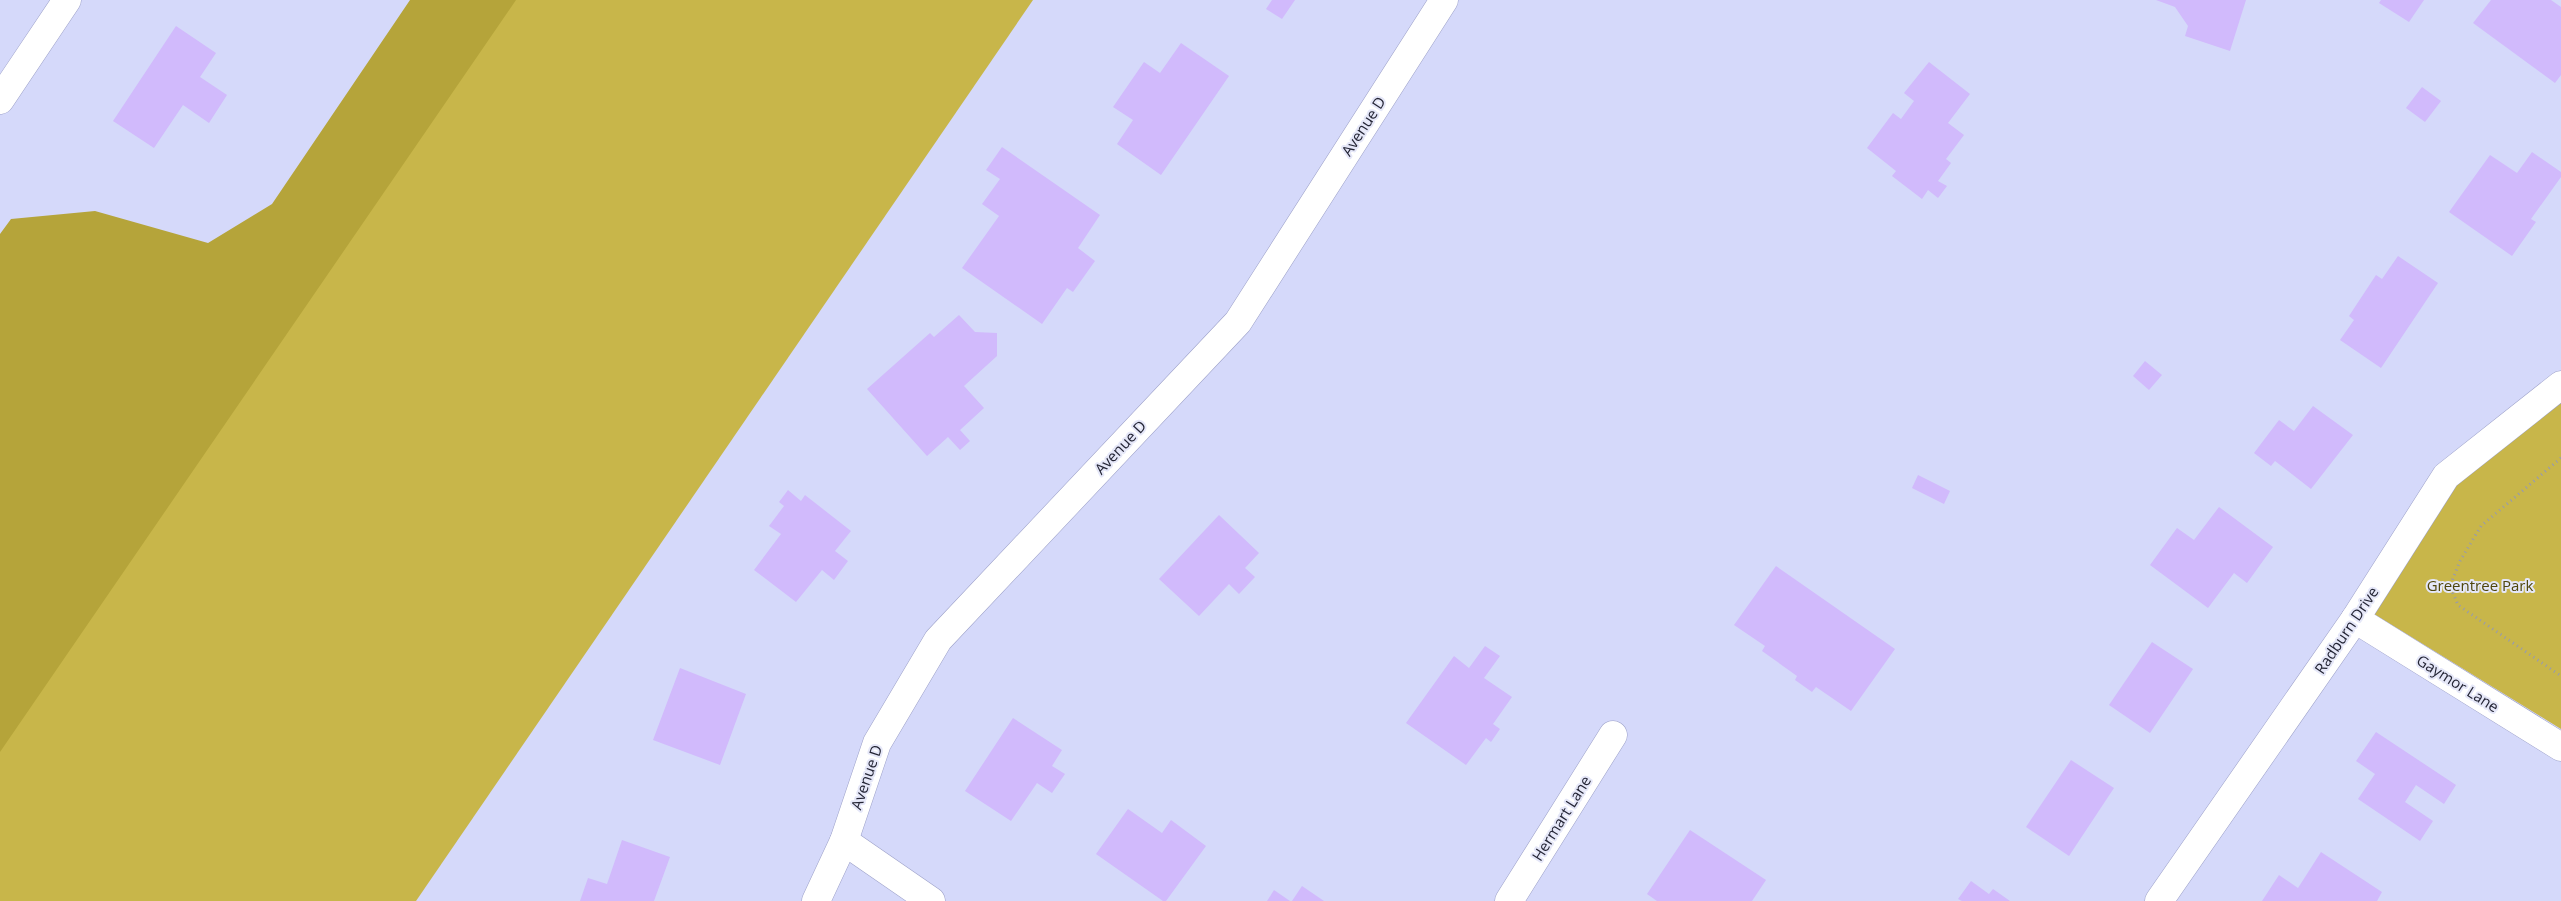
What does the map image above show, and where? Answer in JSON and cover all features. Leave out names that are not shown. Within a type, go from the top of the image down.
[{"type":"street","points":[[0,100],[67,0]]},
{"type":"street","name":"Avenue D","points":[[816,901],[844,841],[877,742],[938,640],[1238,322],[1444,0]]},
{"type":"street","name":"Radburn Drive","points":[[2159,901],[2355,619],[2446,476],[2561,386]]},
{"type":"street","name":"Gaymor Lane","points":[[2355,619],[2561,747]]},
{"type":"street","name":"Hermart Lane","points":[[1509,901],[1613,735]]},
{"type":"street","points":[[844,841],[931,901]]},
{"type":"path","points":[[2561,458],[2481,526],[2460,561],[2450,586],[2458,605],[2561,676]]},
{"type":"green space","points":[[490,0],[1033,0],[416,901],[0,901],[0,717]]},
{"type":"green space","name":"Greentree Park","points":[[2561,385],[2561,729],[2374,614],[2446,476]]},
{"type":"shaded area","points":[[410,0],[516,0],[0,752],[0,234],[11,219],[95,211],[208,243],[272,204]]},
{"type":"building","points":[[1272,0],[1295,0],[1282,19],[1266,9]]},
{"type":"building","points":[[2156,0],[2246,0],[2230,51],[2185,36],[2188,26],[2175,7]]},
{"type":"building","points":[[2381,0],[2424,0],[2409,22],[2379,3]]},
{"type":"building","points":[[2491,0],[2551,0],[2561,7],[2561,75],[2555,83],[2473,23]]},
{"type":"building","points":[[176,26],[216,53],[200,77],[227,95],[209,123],[183,105],[154,148],[113,121]]},
{"type":"building","points":[[1181,43],[1229,76],[1161,175],[1117,144],[1133,120],[1113,107],[1144,62],[1160,73]]},
{"type":"building","points":[[1929,62],[1970,94],[1948,123],[1964,135],[1946,159],[1951,163],[1938,181],[1947,186],[1938,198],[1928,190],[1922,199],[1892,176],[1896,171],[1867,148],[1893,113],[1901,119],[1914,101],[1904,93]]},
{"type":"building","points":[[2422,87],[2441,101],[2425,122],[2406,108]]},
{"type":"building","points":[[1002,147],[1100,215],[1078,248],[1095,261],[1073,292],[1067,288],[1042,324],[962,268],[999,216],[982,204],[1000,179],[986,170]]},
{"type":"building","points":[[2532,152],[2561,172],[2561,177],[2531,219],[2536,222],[2512,256],[2449,212],[2490,155],[2517,173]]},
{"type":"building","points":[[2398,256],[2438,283],[2381,368],[2340,340],[2354,320],[2349,316],[2376,275],[2382,279]]},
{"type":"building","points":[[959,315],[975,332],[997,333],[997,356],[964,386],[984,408],[960,430],[970,441],[960,450],[948,437],[927,456],[867,389],[930,333],[934,337]]},
{"type":"building","points":[[2145,361],[2162,375],[2149,390],[2133,376]]},
{"type":"building","points":[[2313,406],[2353,435],[2311,489],[2275,461],[2271,466],[2254,453],[2279,420],[2294,431]]},
{"type":"building","points":[[1918,475],[1950,491],[1944,504],[1912,488]]},
{"type":"building","points":[[788,490],[801,501],[805,495],[851,531],[835,551],[848,561],[834,580],[822,570],[796,602],[754,570],[781,534],[769,526],[784,506],[779,502]]},
{"type":"building","points":[[2219,507],[2273,547],[2247,583],[2234,573],[2208,608],[2150,565],[2177,528],[2194,540]]},
{"type":"building","points":[[1219,515],[1259,553],[1245,568],[1255,577],[1239,594],[1229,584],[1199,616],[1159,579]]},
{"type":"building","points":[[1776,566],[1895,649],[1851,711],[1816,687],[1812,692],[1795,680],[1797,676],[1762,651],[1765,646],[1734,625]]},
{"type":"building","points":[[2152,642],[2193,669],[2150,733],[2109,705]]},
{"type":"building","points":[[1485,646],[1500,656],[1484,678],[1512,697],[1493,724],[1500,729],[1491,742],[1486,738],[1466,765],[1406,723],[1454,656],[1469,668]]},
{"type":"building","points":[[680,668],[746,694],[720,765],[653,740]]},
{"type":"building","points":[[1013,718],[1062,750],[1052,766],[1065,774],[1052,793],[1037,783],[1011,821],[965,791]]},
{"type":"building","points":[[2376,732],[2456,785],[2444,804],[2416,785],[2405,802],[2433,821],[2420,841],[2358,799],[2375,774],[2356,761]]},
{"type":"building","points":[[2071,760],[2114,788],[2069,856],[2026,827]]},
{"type":"building","points":[[1128,809],[1162,833],[1171,820],[1206,846],[1166,901],[1163,901],[1096,854]]},
{"type":"building","points":[[1690,830],[1766,880],[1752,901],[1657,901],[1647,894]]},
{"type":"building","points":[[622,840],[670,857],[654,901],[580,901],[588,878],[607,884]]},
{"type":"building","points":[[2321,852],[2382,892],[2377,901],[2262,901],[2279,875],[2298,888]]},
{"type":"building","points":[[1971,881],[1989,894],[1993,889],[2010,901],[1962,901],[1958,899]]},
{"type":"building","points":[[1302,886],[1324,901],[1292,901]]},
{"type":"building","points":[[1274,890],[1290,901],[1267,901]]}]
